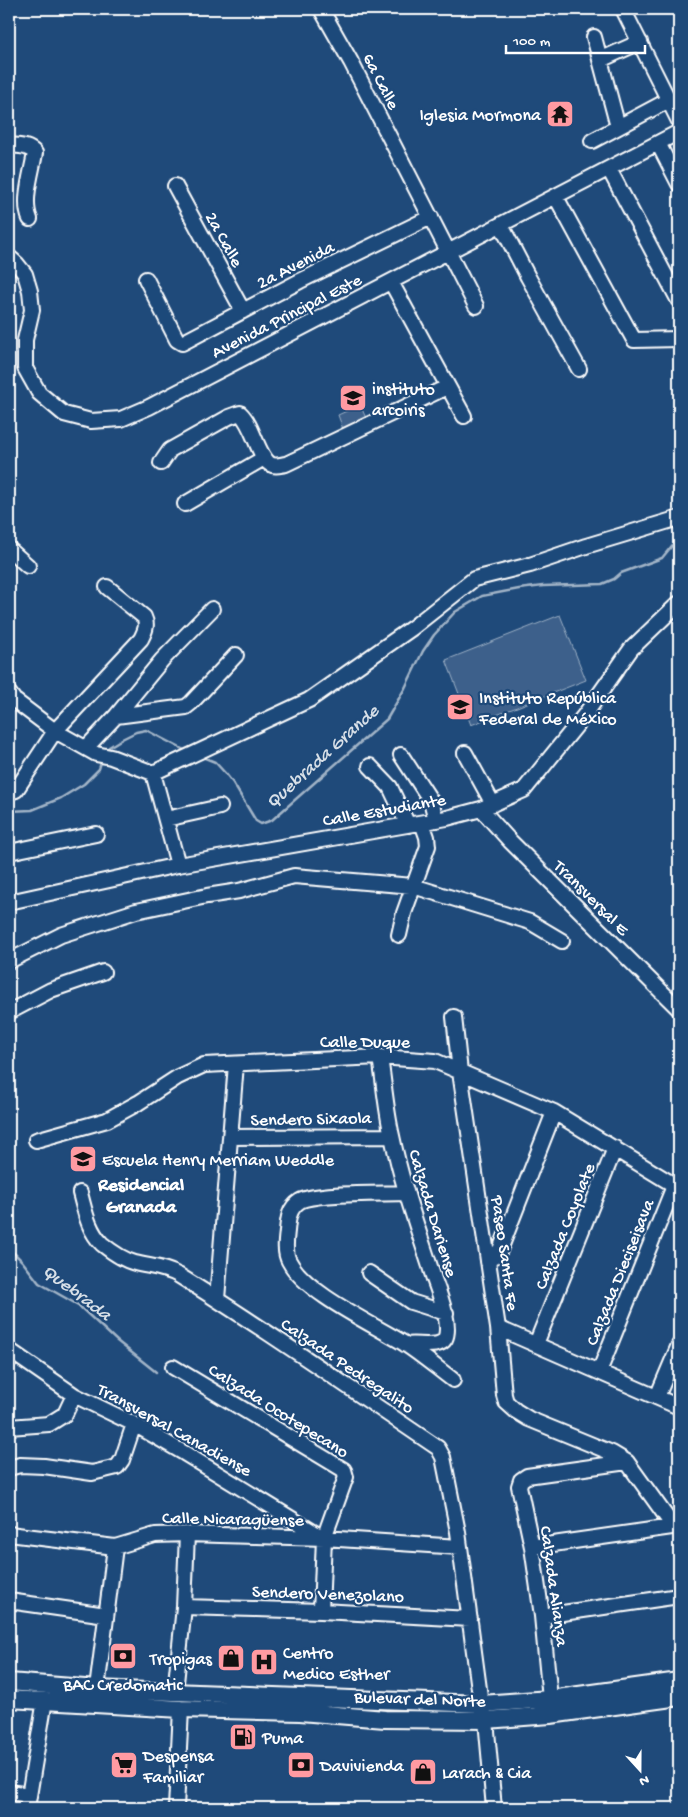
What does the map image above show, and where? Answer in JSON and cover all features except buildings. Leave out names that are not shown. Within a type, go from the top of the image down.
[{"type":"main road","name":"Bulevar del Norte","points":[[9,1699],[45,1700],[176,1692],[482,1704],[550,1699],[679,1681]]},
{"type":"main road","name":"Bulevar del Norte","points":[[9,1682],[182,1709],[300,1712],[385,1718],[486,1720],[550,1715],[679,1697]]},
{"type":"street","name":"6a Calle","points":[[321,9],[351,62],[476,306]]},
{"type":"street","points":[[623,9],[679,121]]},
{"type":"street","points":[[594,37],[618,128]]},
{"type":"street","points":[[600,60],[640,42]]},
{"type":"street","points":[[592,141],[669,100]]},
{"type":"street","name":"Avenida Principal Este","points":[[9,257],[25,274],[30,291],[32,310],[25,340],[25,368],[39,393],[64,414],[91,421],[122,419],[149,407],[392,282],[679,132]]},
{"type":"street","points":[[658,144],[679,184]]},
{"type":"street","points":[[9,145],[26,147],[32,149],[35,153],[26,203],[30,219]]},
{"type":"street","points":[[608,169],[679,301]]},
{"type":"street","name":"2a Calle","points":[[175,186],[243,311]]},
{"type":"street","points":[[556,197],[634,340],[679,339]]},
{"type":"street","name":"2a Avenida","points":[[146,279],[177,340],[182,343],[431,217]]},
{"type":"street","points":[[501,225],[579,369]]},
{"type":"street","points":[[392,282],[464,416]]},
{"type":"street","points":[[161,463],[170,450],[240,413],[247,420],[264,458],[270,464],[276,466],[286,464],[447,387]]},
{"type":"street","points":[[185,504],[264,458]]},
{"type":"street","points":[[9,693],[14,700],[55,731],[91,751],[153,773],[309,700],[399,638],[474,579],[530,565],[679,518]]},
{"type":"street","points":[[9,549],[28,566]]},
{"type":"street","points":[[9,792],[16,790],[55,731],[141,639],[146,628],[144,617],[107,587]]},
{"type":"street","name":"Calle Estudiante","points":[[9,902],[178,865],[436,820],[487,806],[524,790],[584,716],[631,649],[679,604]]},
{"type":"street","points":[[91,751],[116,716],[162,660],[212,609]]},
{"type":"street","points":[[116,716],[186,707],[192,703],[236,655]]},
{"type":"street","name":"Transversal E","points":[[465,753],[487,806],[510,841],[679,1009]]},
{"type":"street","points":[[401,756],[431,801],[436,820]]},
{"type":"street","points":[[370,766],[390,787],[415,824],[427,837],[428,846],[413,886],[399,934]]},
{"type":"street","points":[[153,773],[178,865]]},
{"type":"street","points":[[166,818],[220,807]]},
{"type":"street","points":[[9,852],[96,834]]},
{"type":"street","points":[[9,961],[61,935],[136,911],[239,891],[294,876],[413,886],[530,922],[562,941]]},
{"type":"street","points":[[9,1012],[51,990],[103,972]]},
{"type":"street","name":"Paseo Santa Fe","points":[[454,1017],[460,1072],[498,1328],[679,1407]]},
{"type":"street","name":"Calle Duque","points":[[36,1140],[107,1120],[138,1104],[178,1077],[204,1065],[380,1057],[435,1061],[554,1112],[677,1187]]},
{"type":"street","name":"Calzada Dariense","points":[[380,1057],[392,1136],[406,1193],[446,1313],[446,1335],[440,1344],[435,1346],[419,1343],[406,1344]]},
{"type":"street","points":[[217,1299],[236,1064]]},
{"type":"street","points":[[488,1262],[500,1250],[554,1112]]},
{"type":"street","name":"Sendero Sixaola","points":[[231,1137],[392,1136]]},
{"type":"street","name":"Calzada Coyolate","points":[[536,1344],[615,1148]]},
{"type":"street","name":"Calzada Dieciseisava","points":[[599,1372],[677,1187]]},
{"type":"street","name":"Calzada Pedregalito","points":[[80,1192],[89,1227],[118,1256],[135,1263],[153,1265],[170,1270],[217,1299],[438,1448],[443,1457],[459,1547],[486,1720],[494,1808]]},
{"type":"street","points":[[406,1193],[348,1194],[301,1201],[291,1210],[288,1219],[285,1245],[288,1260],[313,1288],[406,1344],[454,1380]]},
{"type":"street","points":[[369,1273],[411,1302],[446,1313]]},
{"type":"street","points":[[498,1328],[506,1402],[529,1419],[612,1453],[627,1462],[676,1526],[532,1547]]},
{"type":"street","points":[[657,1397],[679,1345]]},
{"type":"street","name":"Transversal Canadiense","points":[[12,1357],[74,1395],[134,1424],[184,1452],[324,1538]]},
{"type":"street","name":"Calzada Ocotepecano","points":[[173,1367],[344,1470],[346,1477],[324,1538],[321,1611]]},
{"type":"street","points":[[9,1427],[49,1424],[65,1414],[74,1395]]},
{"type":"street","points":[[9,1468],[20,1465],[44,1466],[92,1473],[117,1467],[122,1460],[134,1424]]},
{"type":"street","name":"Calzada Alianza","points":[[550,1699],[542,1616],[532,1547],[519,1486],[521,1480],[527,1476],[627,1462]]},
{"type":"street","name":"Calle Nicaragüense","points":[[9,1534],[115,1547],[155,1535],[186,1534],[324,1538],[459,1547]]},
{"type":"street","points":[[176,1692],[184,1607],[186,1534]]},
{"type":"street","points":[[97,1696],[115,1547]]},
{"type":"street","points":[[542,1616],[679,1596]]},
{"type":"street","points":[[9,1601],[106,1616]]},
{"type":"street","name":"Sendero Venezolano","points":[[184,1607],[321,1611],[470,1619]]},
{"type":"street","points":[[9,1792],[28,1802],[45,1700]]},
{"type":"street","points":[[176,1808],[182,1709]]},
{"type":"shaded area","points":[[360,405],[366,418],[343,429],[338,415]]},
{"type":"shaded area","points":[[560,615],[586,680],[471,725],[446,660]]},
{"type":"waterway","name":"Quebrada Grande","points":[[200,756],[215,762],[226,774],[256,821],[261,824],[272,820],[387,719],[423,651],[434,635],[455,612],[482,596],[543,586],[602,584],[614,579],[621,573],[662,558],[679,539]]},
{"type":"waterway","name":"Quebrada Grande","points":[[105,752],[109,747],[122,739],[136,732],[146,730],[188,752]]},
{"type":"waterway","name":"Quebrada Grande","points":[[9,811],[32,810],[61,798],[84,784],[99,769],[102,759]]},
{"type":"waterway","name":"Quebrada","points":[[9,1248],[39,1283],[78,1305],[117,1341],[156,1372]]},
{"type":"place","name":"Iglesia Mormona","points":[[560,114]]},
{"type":"place","name":"instituto arcoiris","points":[[353,398]]},
{"type":"place","name":"Instituto República Federal de México","points":[[460,707]]},
{"type":"place","name":"Escuela Henry Merriam Weddle","points":[[83,1159]]},
{"type":"place","name":"BAC Credomatic","points":[[123,1656]]},
{"type":"place","name":"Tropigas","points":[[231,1658]]},
{"type":"place","name":"Centro Medico Esther","points":[[264,1662]]},
{"type":"place","name":"Puma","points":[[243,1737]]},
{"type":"place","name":"Despensa Familiar","points":[[124,1765]]},
{"type":"place","name":"Davivienda","points":[[301,1765]]},
{"type":"place","name":"Larach & Cia","points":[[423,1772]]},
{"type":"district","name":"Residencial Granada","points":[[141,1194]]}]
